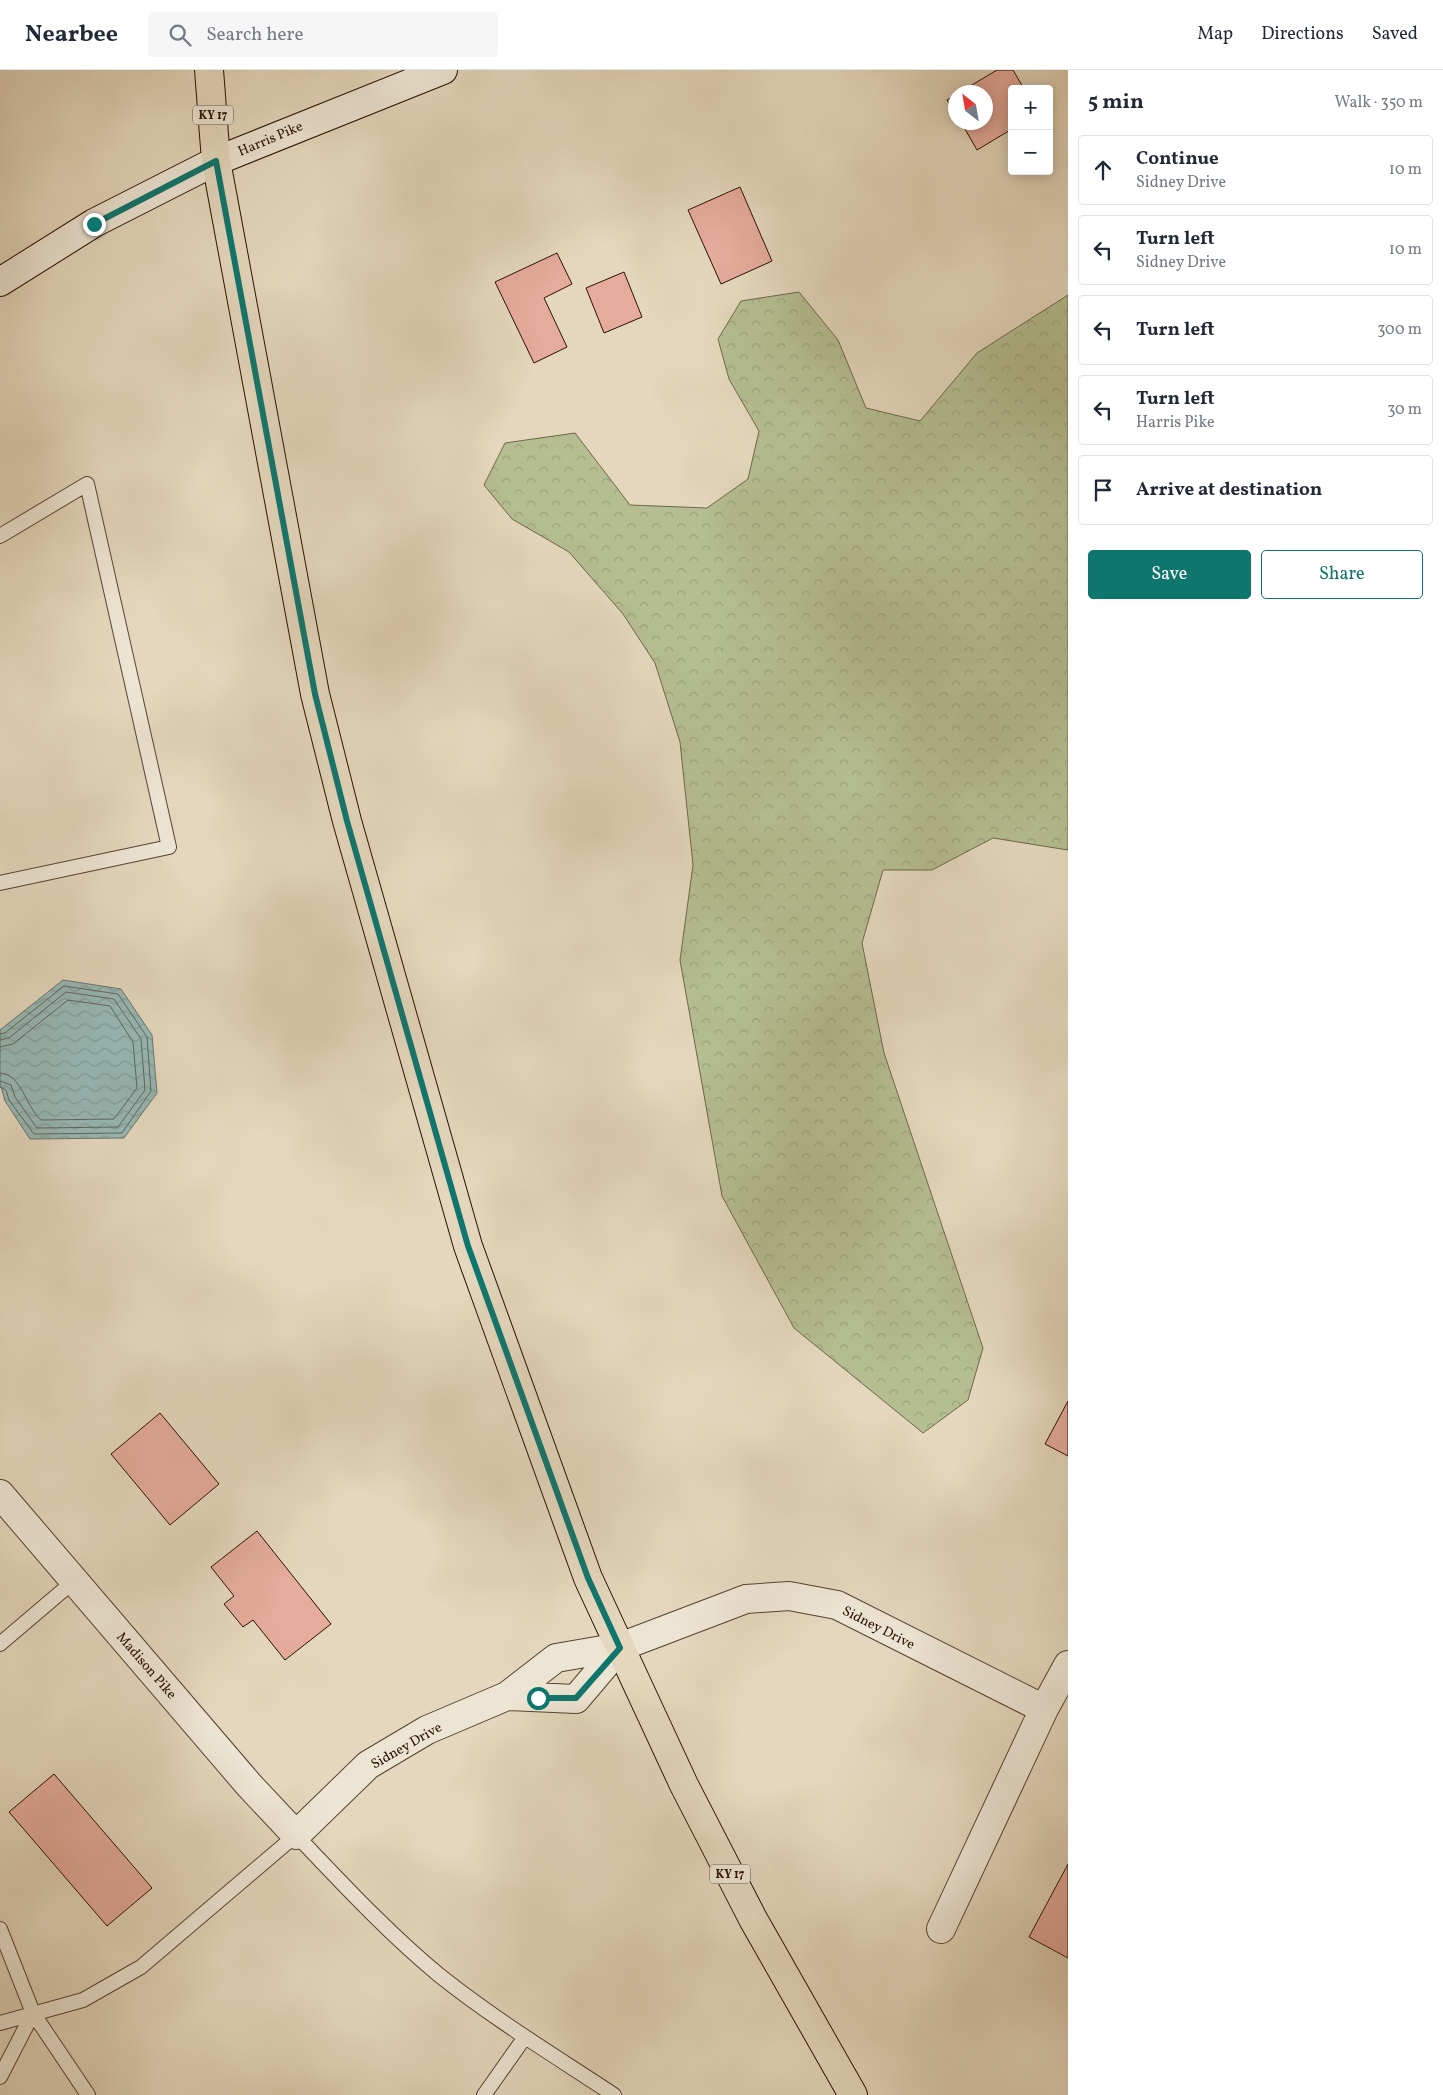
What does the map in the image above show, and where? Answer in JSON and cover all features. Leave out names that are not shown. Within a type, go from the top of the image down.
[{"type":"main road","name":"KY 17","points":[[209,70],[216,161],[315,694],[347,821],[468,1246],[588,1578],[684,1785],[753,1919],[852,2095]]},
{"type":"street","name":"Harris Pike","points":[[0,282],[94,224],[216,161],[443,70]]},
{"type":"street","name":"Madison Pike","points":[[0,1494],[249,1785],[296,1835]]},
{"type":"street","name":"Sidney Drive","points":[[296,1835],[368,1765],[427,1730],[507,1696],[556,1658],[620,1648],[746,1599],[789,1596],[837,1606],[1044,1709]]},
{"type":"street","name":"Sidney Drive","points":[[507,1696],[576,1698],[620,1648]]},
{"type":"street","points":[[941,1929],[1044,1709],[1068,1665]]},
{"type":"lane","points":[[0,536],[87,484],[169,847],[0,883]]},
{"type":"lane","points":[[0,1644],[74,1580]]},
{"type":"lane","points":[[0,2024],[82,2000],[142,1968],[296,1835],[370,1912],[440,1975],[525,2037],[614,2095]]},
{"type":"lane","points":[[0,1928],[33,2013],[88,2095]]},
{"type":"lane","points":[[0,2077],[33,2013]]},
{"type":"lane","points":[[484,2095],[525,2037]]},
{"type":"green space","points":[[799,292],[838,340],[866,408],[920,421],[977,353],[1068,295],[1068,850],[993,838],[932,870],[883,870],[862,943],[884,1053],[983,1348],[968,1400],[923,1433],[794,1328],[722,1196],[680,960],[693,865],[680,742],[655,663],[623,614],[569,552],[512,519],[484,485],[505,443],[575,433],[630,505],[707,508],[748,479],[759,431],[729,379],[718,339],[741,301]]},
{"type":"water","points":[[63,980],[121,989],[152,1035],[157,1093],[124,1138],[30,1139],[5,1101],[0,1083],[0,1030]]},
{"type":"building","points":[[997,70],[1013,70],[1022,85],[1008,85],[1008,131],[977,150],[966,130],[993,130],[993,85],[972,85]]},
{"type":"building","points":[[740,187],[772,261],[721,284],[688,210]]},
{"type":"building","points":[[557,253],[572,284],[544,298],[567,347],[534,363],[495,282]]},
{"type":"building","points":[[624,272],[642,317],[604,333],[586,288]]},
{"type":"building","points":[[1068,1401],[1068,1456],[1045,1444]]},
{"type":"building","points":[[160,1413],[219,1484],[170,1525],[111,1454]]},
{"type":"building","points":[[257,1531],[331,1624],[285,1660],[253,1620],[243,1627],[224,1604],[234,1596],[211,1567]]},
{"type":"building","points":[[54,1774],[152,1888],[107,1926],[9,1812]]},
{"type":"building","points":[[1068,1864],[1068,1958],[1029,1937]]},
{"type":"route","points":[[94,224],[216,161],[315,694],[347,821],[468,1246],[588,1578],[620,1648],[576,1698],[538,1698]]}]
